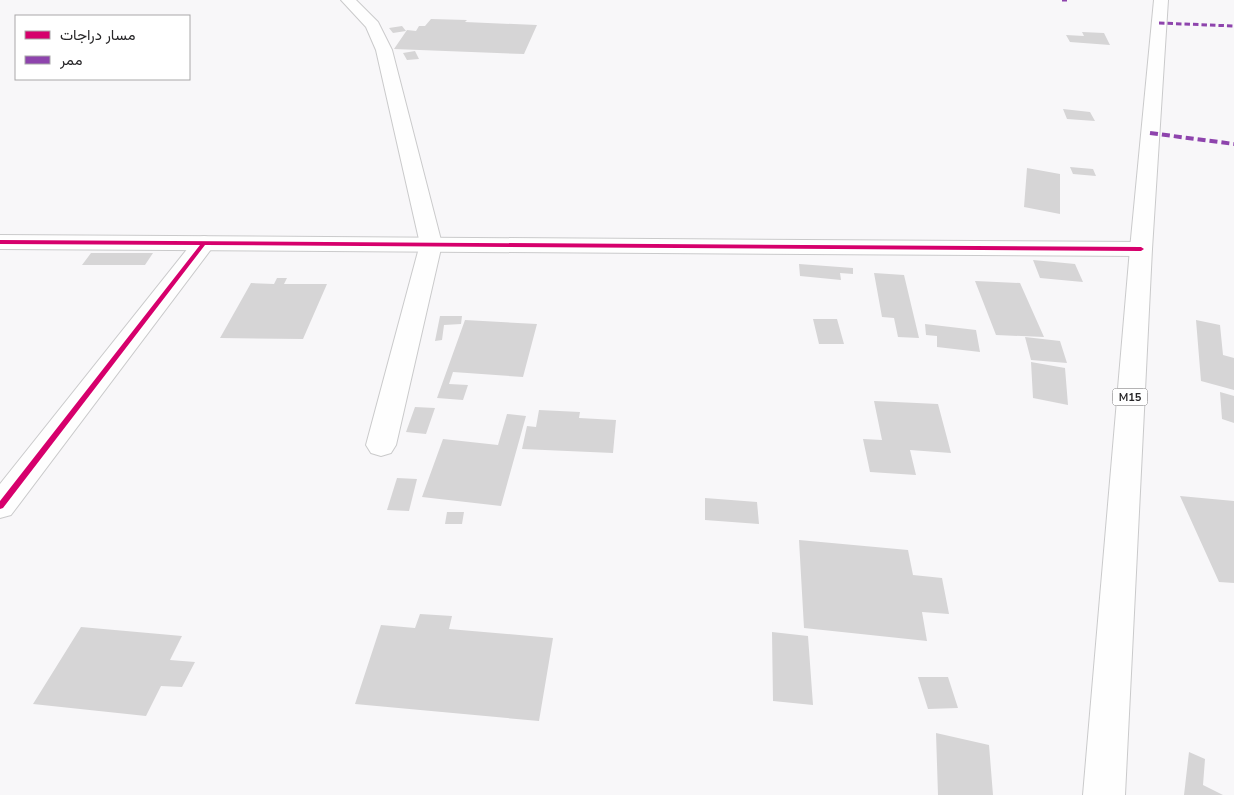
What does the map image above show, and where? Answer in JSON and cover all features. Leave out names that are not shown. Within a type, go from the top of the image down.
[{"type":"main road","points":[[348,0],[372,25],[384,50],[431,244],[381,444]]},
{"type":"main road","name":"M15","points":[[1104,795],[1140,248],[1161,0]]},
{"type":"main road","points":[[0,242],[1140,248]]},
{"type":"main road","points":[[0,506],[204,243]]},
{"type":"building","points":[[431,19],[537,25],[524,54],[394,49],[407,30],[416,31],[419,26],[425,26]]},
{"type":"building","points":[[402,26],[406,31],[393,33],[389,28]]},
{"type":"building","points":[[1082,32],[1104,33],[1110,45],[1070,42],[1066,35],[1084,36]]},
{"type":"building","points":[[415,51],[419,59],[407,60],[403,53]]},
{"type":"building","points":[[1063,109],[1090,112],[1095,121],[1067,119]]},
{"type":"building","points":[[1070,167],[1093,169],[1096,176],[1073,174]]},
{"type":"building","points":[[1027,168],[1060,174],[1060,214],[1024,207]]},
{"type":"building","points":[[91,253],[153,253],[145,265],[82,265]]},
{"type":"building","points":[[1033,260],[1075,264],[1083,282],[1040,278]]},
{"type":"building","points":[[799,264],[853,268],[853,274],[840,273],[841,280],[800,276]]},
{"type":"building","points":[[874,273],[904,275],[919,338],[898,337],[894,318],[882,317]]},
{"type":"building","points":[[277,278],[287,278],[284,284],[327,284],[303,339],[220,338],[251,283],[274,284]]},
{"type":"building","points":[[975,281],[1020,283],[1044,337],[996,335]]},
{"type":"building","points":[[440,316],[462,316],[461,324],[444,325],[442,340],[435,341]]},
{"type":"building","points":[[813,319],[837,319],[844,344],[819,344]]},
{"type":"building","points":[[465,320],[537,324],[523,377],[453,372],[449,384],[468,385],[463,400],[437,398]]},
{"type":"building","points":[[1196,320],[1220,325],[1223,355],[1234,358],[1234,390],[1201,381]]},
{"type":"building","points":[[925,324],[976,330],[980,352],[937,347],[937,336],[926,335]]},
{"type":"building","points":[[1025,337],[1060,341],[1067,363],[1031,360]]},
{"type":"building","points":[[1031,362],[1065,368],[1068,405],[1033,398]]},
{"type":"building","points":[[1220,392],[1234,396],[1234,423],[1222,419]]},
{"type":"building","points":[[874,401],[938,404],[951,453],[910,450],[916,475],[870,472],[863,439],[882,440]]},
{"type":"building","points":[[415,407],[435,408],[426,434],[406,432]]},
{"type":"building","points":[[539,410],[580,412],[579,418],[616,420],[613,453],[522,449],[527,426],[536,427]]},
{"type":"building","points":[[507,414],[526,416],[501,506],[422,497],[443,439],[498,445]]},
{"type":"building","points":[[397,478],[417,479],[409,511],[387,510]]},
{"type":"building","points":[[1180,496],[1234,501],[1234,583],[1219,582]]},
{"type":"building","points":[[705,498],[757,502],[759,524],[705,520]]},
{"type":"building","points":[[447,512],[464,512],[462,524],[445,524]]},
{"type":"building","points":[[799,540],[908,550],[913,575],[942,578],[949,614],[922,612],[927,641],[804,628]]},
{"type":"building","points":[[420,614],[452,616],[449,629],[553,638],[539,721],[355,704],[381,625],[415,628]]},
{"type":"building","points":[[81,627],[182,636],[170,660],[195,662],[182,687],[161,686],[146,716],[33,704]]},
{"type":"building","points":[[772,632],[808,636],[813,705],[773,701]]},
{"type":"building","points":[[918,677],[948,677],[958,708],[928,709]]},
{"type":"building","points":[[936,733],[989,745],[993,795],[938,795]]},
{"type":"building","points":[[1189,752],[1205,759],[1203,785],[1223,795],[1184,795]]},
{"type":"marked path","points":[[1062,0],[1067,0]]},
{"type":"marked path","points":[[1159,23],[1234,26]]},
{"type":"marked path","points":[[1150,133],[1234,144]]},
{"type":"cycle path","points":[[0,242],[1141,249]]},
{"type":"cycle path","points":[[0,506],[204,243]]}]
